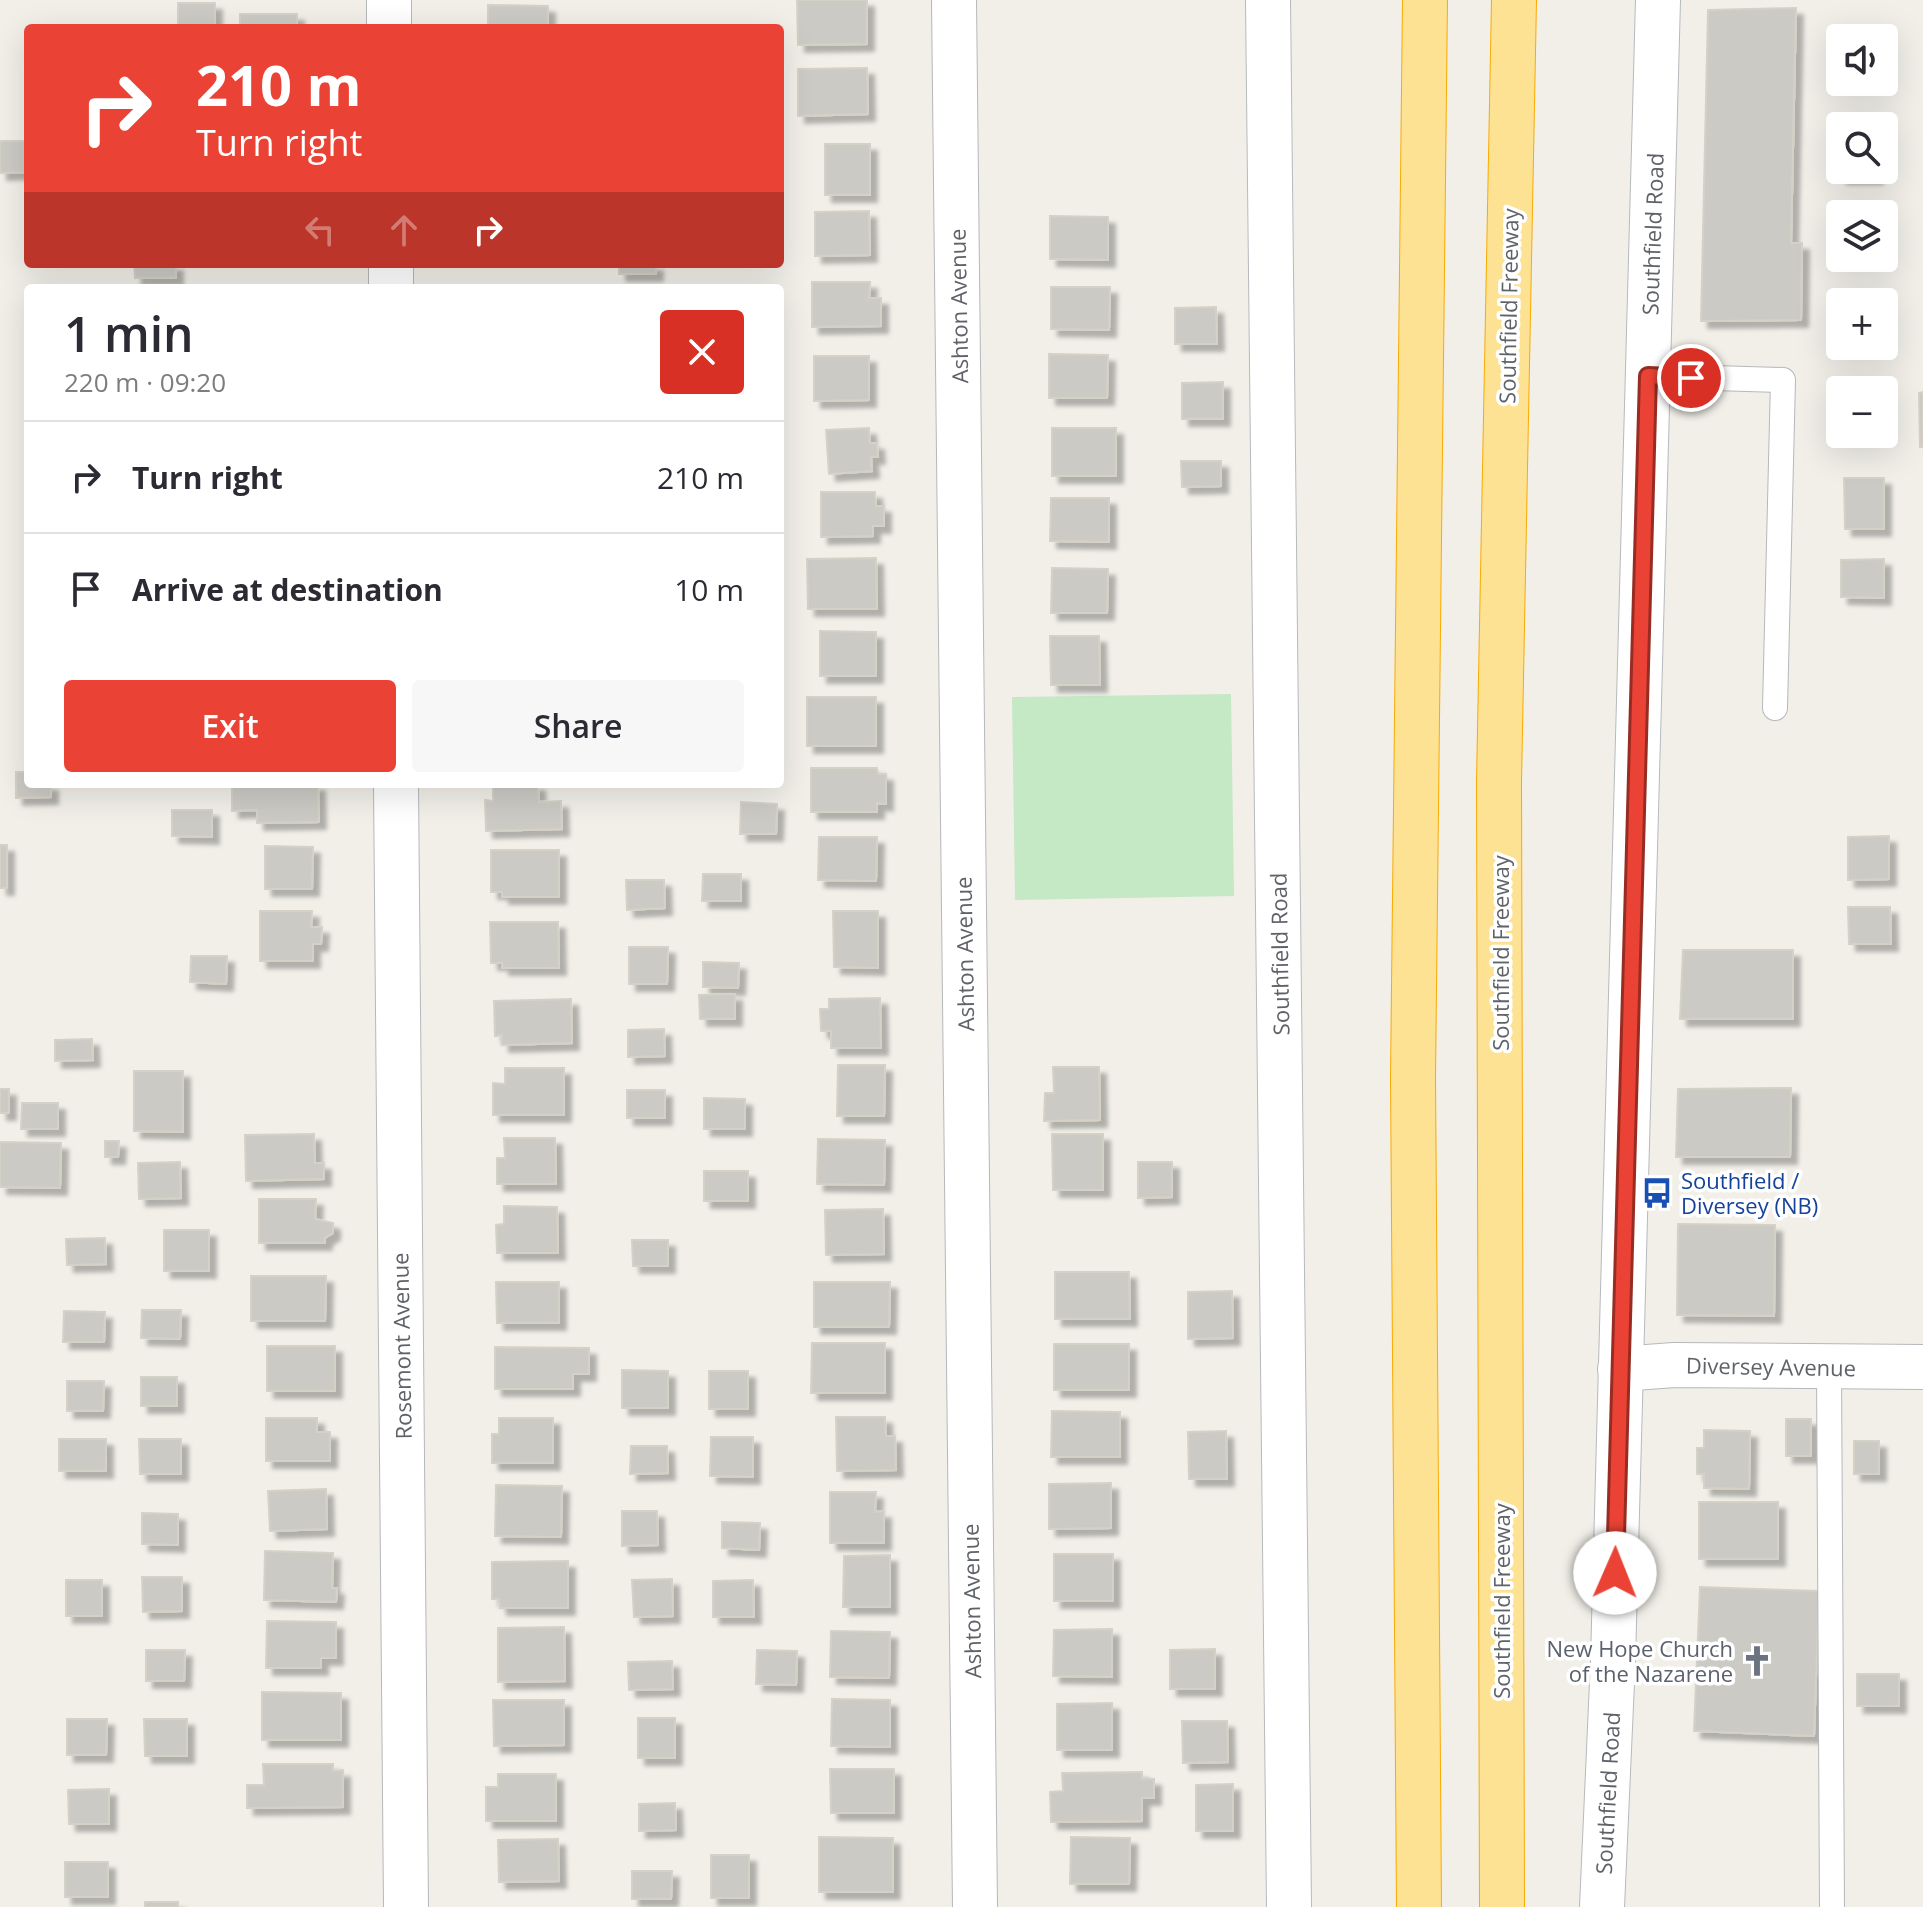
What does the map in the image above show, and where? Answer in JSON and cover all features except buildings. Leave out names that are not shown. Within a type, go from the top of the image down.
[{"type":"highway","points":[[1419,1907],[1413,1078],[1425,0]]},
{"type":"highway","name":"Southfield Freeway","points":[[1502,1907],[1499,782],[1514,0]]},
{"type":"main road","points":[[389,0],[389,24]]},
{"type":"main road","name":"Ashton Avenue","points":[[954,0],[975,1907]]},
{"type":"main road","name":"Southfield Road","points":[[1268,0],[1289,1907]]},
{"type":"main road","name":"Southfield Road","points":[[1602,1907],[1613,1660],[1658,0]]},
{"type":"main road","name":"Rosemont Avenue","points":[[396,788],[406,1907]]},
{"type":"main road","name":"Diversey Avenue","points":[[1620,1369],[1674,1365],[1923,1367]]},
{"type":"lane","points":[[1648,376],[1783,380],[1775,708]]},
{"type":"lane","points":[[1829,1367],[1832,1907]]},
{"type":"green space","points":[[1231,694],[1234,896],[1015,900],[1012,697]]},
{"type":"place","name":"Southfield / Diversey (NB)","points":[[1657,1193]]},
{"type":"place","name":"New Hope Church of the Nazarene","points":[[1757,1661]]},
{"type":"route","points":[[1615,1573],[1648,376],[1691,378]]}]
